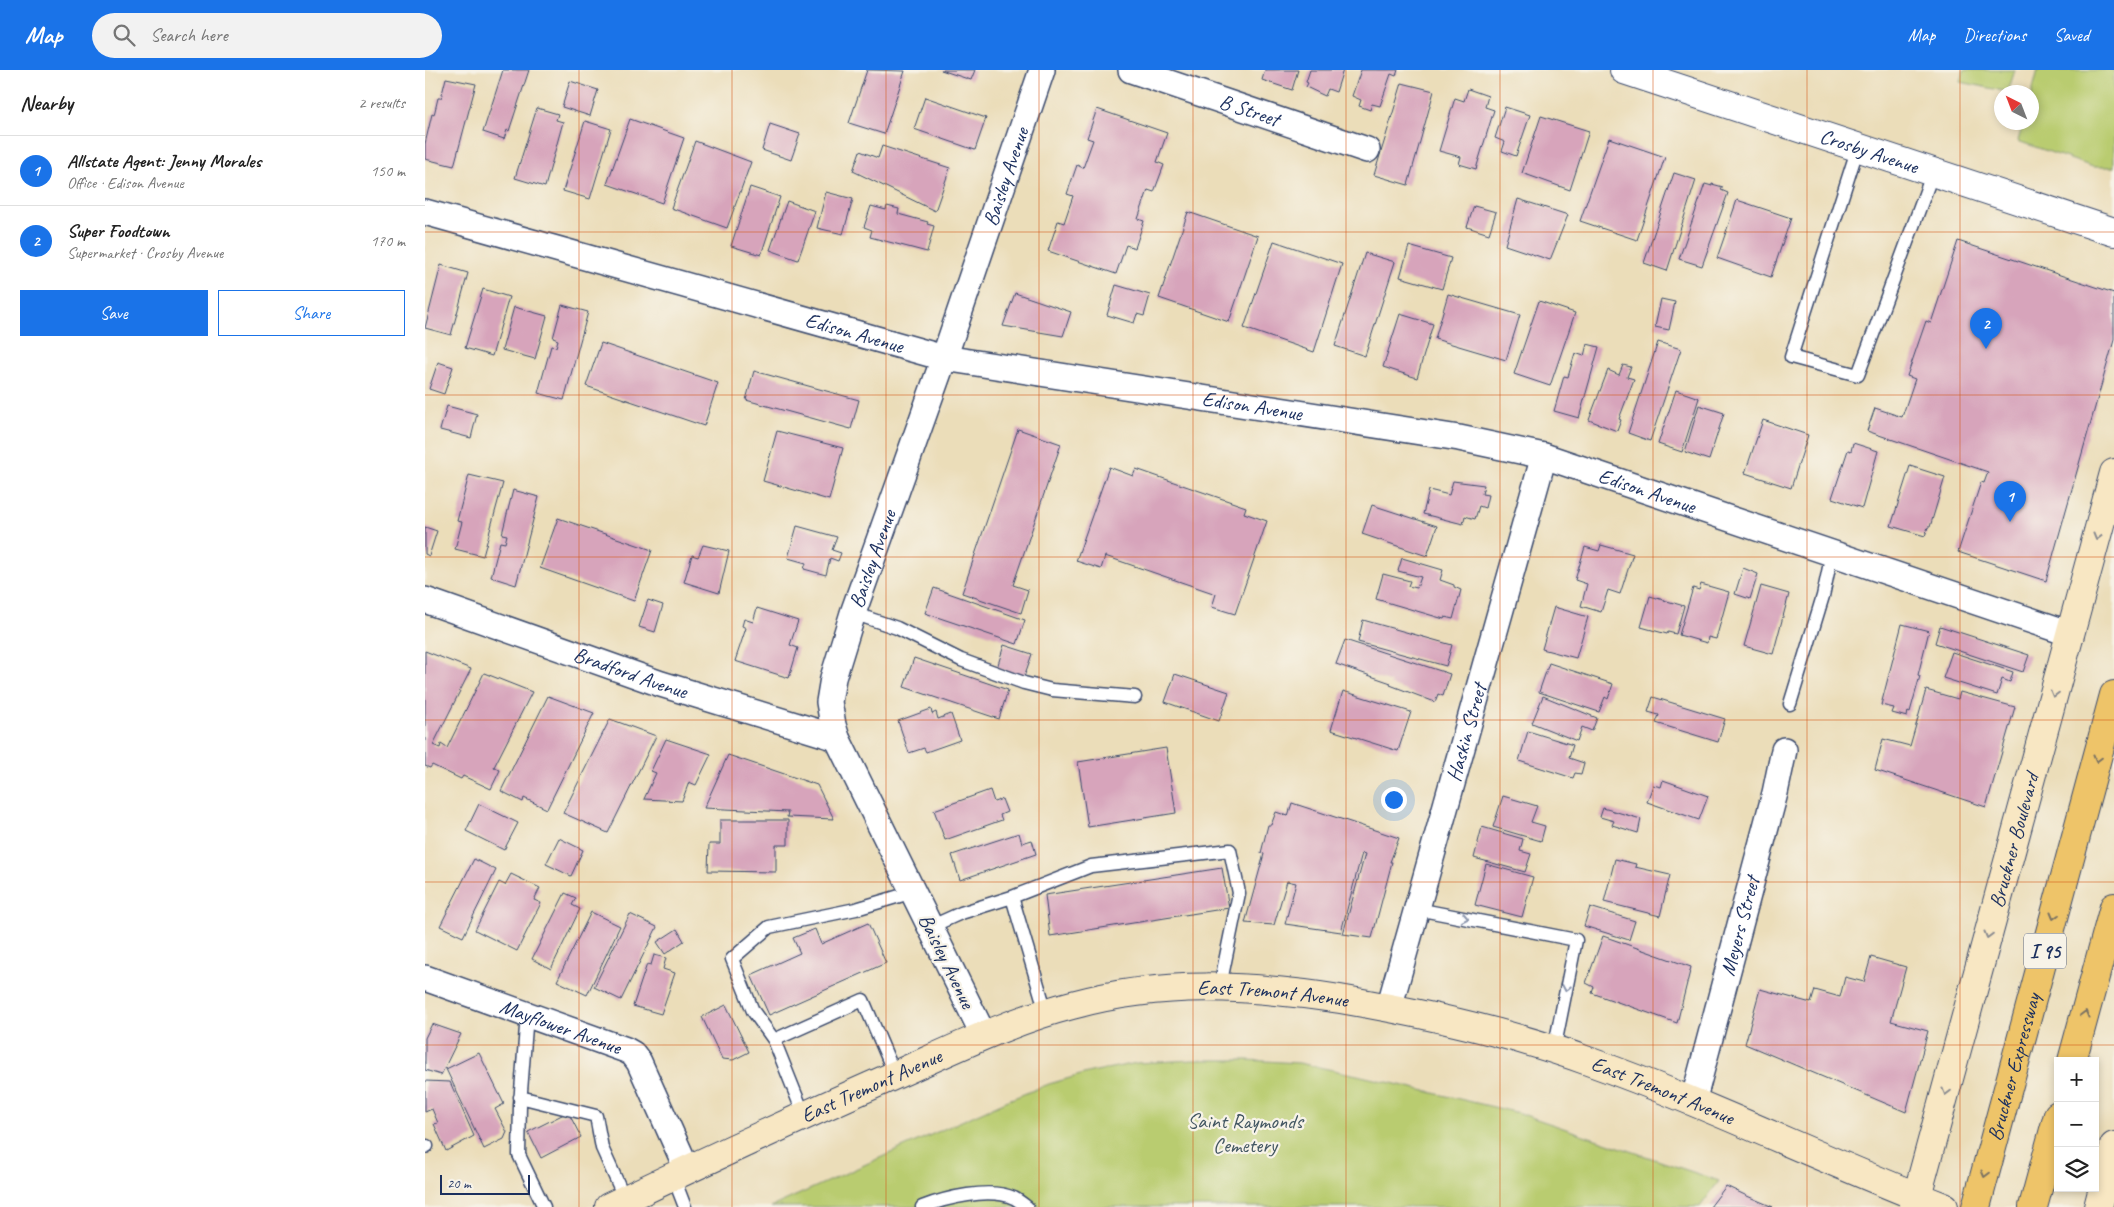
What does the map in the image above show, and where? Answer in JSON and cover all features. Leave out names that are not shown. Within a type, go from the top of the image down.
[{"type":"highway","name":"Bruckner Expressway","points":[[1976,1207],[2114,695]]},
{"type":"highway","name":"I 95","points":[[2073,1057],[2114,907]]},
{"type":"highway","points":[[2033,1207],[2054,1130]]},
{"type":"main road","name":"Bruckner Boulevard","points":[[1929,1204],[2071,634],[2114,473]]},
{"type":"main road","name":"East Tremont Avenue","points":[[617,1203],[804,1115],[984,1036],[1046,1012],[1073,1004],[1127,993],[1187,986],[1220,986],[1276,990],[1389,1008],[1501,1034],[1554,1050],[1608,1068],[1693,1102],[1929,1204]]},
{"type":"main road","points":[[2098,1207],[2114,1146]]},
{"type":"street","name":"Baisley Avenue","points":[[984,1036],[837,738],[830,714],[830,690],[853,613],[944,358],[1042,70]]},
{"type":"street","name":"B Street","points":[[1131,70],[1367,150]]},
{"type":"street","name":"Crosby Avenue","points":[[1624,70],[2114,232]]},
{"type":"street","name":"Edison Avenue","points":[[425,212],[944,358],[1459,438],[1544,456],[2071,634]]},
{"type":"street","name":"Haskin Street","points":[[1389,1008],[1544,456]]},
{"type":"street","name":"Bradford Avenue","points":[[425,600],[661,684],[837,738]]},
{"type":"street","name":"Meyers Street","points":[[1693,1102],[1775,793],[1784,750]]},
{"type":"street","name":"Mayflower Avenue","points":[[425,978],[633,1054],[643,1069],[680,1172]]},
{"type":"lane","points":[[1858,147],[1791,357],[1859,375],[1933,172]]},
{"type":"lane","points":[[1790,704],[1823,596],[1832,552]]},
{"type":"lane","points":[[853,613],[897,628],[961,660],[1024,683],[1052,690],[1135,697]]},
{"type":"lane","points":[[930,927],[961,912],[1012,897],[1091,866],[1231,850],[1239,893],[1220,986]]},
{"type":"lane","points":[[804,1115],[774,1040],[753,1011],[732,959],[769,927],[856,909],[913,892]]},
{"type":"lane","points":[[1012,897],[1046,1012]]},
{"type":"lane","points":[[1417,909],[1576,940],[1554,1050]]},
{"type":"lane","points":[[774,1040],[863,1000],[895,1075]]},
{"type":"lane","points":[[527,1014],[519,1155],[544,1207]]},
{"type":"lane","points":[[521,1097],[597,1116],[602,1148],[617,1203]]},
{"type":"lane","points":[[680,1172],[685,1207]]},
{"type":"lane","points":[[922,1207],[941,1200],[981,1193],[1013,1198],[1027,1207]]},
{"type":"green space","points":[[1964,70],[2015,70],[2010,85],[1994,85],[1994,89],[1961,82]]},
{"type":"green space","points":[[2038,70],[2114,70],[2114,167],[2093,167],[2018,141],[2021,130],[2039,130],[2039,85],[2034,85]]},
{"type":"green space","name":"Saint Raymonds Cemetery","points":[[1247,1060],[1299,1063],[1357,1075],[1519,1113],[1719,1181],[1700,1207],[771,1207],[1006,1101],[1049,1084],[1091,1072],[1137,1063]]},
{"type":"building","points":[[503,70],[529,70],[509,131],[507,130],[504,139],[483,132]]},
{"type":"building","points":[[867,70],[905,71],[884,134],[849,123]]},
{"type":"building","points":[[941,70],[975,70],[971,80]]},
{"type":"building","points":[[1265,70],[1298,70],[1292,90],[1262,80]]},
{"type":"building","points":[[1310,70],[1343,70],[1336,92],[1328,89],[1325,96],[1306,87]]},
{"type":"building","points":[[1361,70],[1398,70],[1396,76],[1391,74],[1380,106],[1372,104],[1370,110],[1359,106],[1361,100],[1352,96]]},
{"type":"building","points":[[446,78],[476,84],[454,166],[425,159],[425,144],[432,114],[434,115],[438,98],[441,98]]},
{"type":"building","points":[[570,81],[598,90],[590,116],[562,107]]},
{"type":"building","points":[[1402,83],[1434,91],[1408,185],[1374,175]]},
{"type":"building","points":[[1468,89],[1488,96],[1485,107],[1494,110],[1476,169],[1459,164],[1461,157],[1439,151],[1455,98],[1464,101]]},
{"type":"building","points":[[925,97],[986,118],[975,150],[914,129]]},
{"type":"building","points":[[1505,107],[1530,115],[1516,156],[1502,151],[1505,142],[1495,138]]},
{"type":"building","points":[[537,108],[558,114],[556,120],[563,122],[545,187],[515,178]]},
{"type":"building","points":[[1097,109],[1167,133],[1157,162],[1164,165],[1154,192],[1148,190],[1138,219],[1144,221],[1135,248],[1126,245],[1116,274],[1048,251],[1058,221],[1064,223],[1073,196],[1067,194],[1077,165],[1083,168],[1093,140],[1087,138]]},
{"type":"building","points":[[1541,116],[1589,131],[1570,190],[1522,173]]},
{"type":"building","points":[[630,119],[684,138],[662,203],[607,184]]},
{"type":"building","points":[[585,121],[611,129],[590,199],[563,191]]},
{"type":"building","points":[[770,124],[800,134],[791,160],[762,150]]},
{"type":"building","points":[[1609,138],[1665,157],[1637,240],[1580,221]]},
{"type":"building","points":[[695,141],[751,162],[727,228],[671,208]]},
{"type":"building","points":[[882,146],[950,168],[935,211],[853,171],[860,151],[878,158]]},
{"type":"building","points":[[1674,173],[1696,180],[1667,271],[1644,263]]},
{"type":"building","points":[[1705,184],[1723,187],[1721,190],[1728,193],[1702,266],[1679,259]]},
{"type":"building","points":[[750,187],[780,197],[761,255],[731,246]]},
{"type":"building","points":[[826,192],[853,199],[843,234],[817,228]]},
{"type":"building","points":[[1518,199],[1568,215],[1550,260],[1505,245]]},
{"type":"building","points":[[1737,200],[1791,218],[1771,277],[1717,258]]},
{"type":"building","points":[[787,201],[815,211],[798,260],[770,250]]},
{"type":"building","points":[[871,206],[886,210],[887,206],[899,209],[898,214],[928,222],[927,224],[934,226],[927,252],[870,237],[872,230],[864,227]]},
{"type":"building","points":[[1474,206],[1496,212],[1489,234],[1467,227]]},
{"type":"building","points":[[1188,212],[1258,236],[1229,322],[1159,298]]},
{"type":"building","points":[[1274,241],[1342,264],[1314,352],[1244,328]]},
{"type":"building","points":[[1958,241],[2114,293],[2114,340],[2046,581],[1958,552],[1981,482],[1984,483],[1988,472],[1867,431],[1875,408],[1902,417],[1915,379],[1907,376],[1926,321],[1931,323]]},
{"type":"building","points":[[1409,246],[1451,258],[1442,289],[1400,277]]},
{"type":"building","points":[[1365,253],[1395,262],[1365,356],[1335,346]]},
{"type":"building","points":[[441,265],[468,273],[451,335],[425,328]]},
{"type":"building","points":[[1116,285],[1150,295],[1144,316],[1137,314],[1134,323],[1107,315]]},
{"type":"building","points":[[483,289],[509,297],[492,356],[465,348]]},
{"type":"building","points":[[1015,293],[1071,312],[1063,336],[1003,326]]},
{"type":"building","points":[[1448,294],[1520,315],[1506,360],[1435,339]]},
{"type":"building","points":[[1661,299],[1675,302],[1669,330],[1655,327]]},
{"type":"building","points":[[1539,301],[1575,313],[1550,386],[1514,374]]},
{"type":"building","points":[[562,305],[588,312],[564,400],[538,393],[551,346],[556,347],[558,340],[553,338]]},
{"type":"building","points":[[514,307],[547,316],[535,359],[502,350]]},
{"type":"building","points":[[1400,314],[1433,324],[1417,378],[1383,367]]},
{"type":"building","points":[[1658,342],[1681,349],[1650,441],[1628,433]]},
{"type":"building","points":[[601,343],[718,383],[704,426],[586,386]]},
{"type":"building","points":[[1587,344],[1599,347],[1579,418],[1554,411],[1564,376],[1568,377],[1575,353],[1584,356]]},
{"type":"building","points":[[438,362],[453,367],[444,394],[429,389]]},
{"type":"building","points":[[1623,365],[1631,367],[1627,377],[1634,379],[1619,419],[1621,420],[1617,431],[1589,420],[1608,370],[1619,375]]},
{"type":"building","points":[[754,371],[859,400],[851,429],[746,400]]},
{"type":"building","points":[[1676,390],[1699,398],[1682,452],[1658,444]]},
{"type":"building","points":[[1699,405],[1724,413],[1709,460],[1685,452]]},
{"type":"building","points":[[447,406],[477,414],[471,438],[440,430]]},
{"type":"building","points":[[1763,420],[1808,435],[1791,488],[1745,473]]},
{"type":"building","points":[[1018,429],[1061,444],[1013,585],[1028,590],[1021,613],[962,593]]},
{"type":"building","points":[[777,431],[843,448],[829,500],[763,481]]},
{"type":"building","points":[[1853,443],[1878,451],[1862,508],[1832,498],[1848,450],[1851,451]]},
{"type":"building","points":[[1910,466],[1945,477],[1930,527],[1928,527],[1925,536],[1891,526]]},
{"type":"building","points":[[1109,467],[1133,476],[1136,469],[1246,507],[1244,513],[1267,521],[1235,614],[1212,607],[1216,594],[1105,556],[1101,569],[1076,561]]},
{"type":"building","points":[[469,475],[503,483],[483,556],[455,549],[462,522],[457,521]]},
{"type":"building","points":[[1453,481],[1484,485],[1482,494],[1488,495],[1485,508],[1479,506],[1475,519],[1465,516],[1463,524],[1423,514],[1429,490],[1449,495]]},
{"type":"building","points":[[513,490],[539,497],[516,585],[491,577],[500,542],[505,543],[507,535],[502,534]]},
{"type":"building","points":[[1372,505],[1437,526],[1427,556],[1362,534]]},
{"type":"building","points":[[558,518],[652,550],[634,601],[540,568]]},
{"type":"building","points":[[797,526],[837,537],[832,550],[841,553],[838,561],[830,558],[826,575],[804,569],[806,563],[788,558]]},
{"type":"building","points":[[425,527],[437,531],[429,556],[425,554]]},
{"type":"building","points":[[703,545],[729,551],[719,593],[684,582],[692,555],[698,557]]},
{"type":"building","points":[[1601,545],[1633,554],[1620,594],[1608,590],[1601,612],[1581,606],[1587,584],[1575,580],[1585,547],[1599,551]]},
{"type":"building","points":[[1402,558],[1443,570],[1440,580],[1454,585],[1454,587],[1461,590],[1453,619],[1445,617],[1444,619],[1376,599],[1383,574],[1410,581],[1408,586],[1417,588],[1421,577],[1398,571]]},
{"type":"building","points":[[1743,568],[1758,574],[1750,599],[1735,594]]},
{"type":"building","points":[[1701,584],[1729,592],[1716,639],[1708,637],[1707,643],[1679,635],[1693,588],[1699,590]]},
{"type":"building","points":[[1761,586],[1789,594],[1773,654],[1744,646]]},
{"type":"building","points":[[934,588],[1025,620],[1017,644],[925,613]]},
{"type":"building","points":[[1650,596],[1684,606],[1676,634],[1668,632],[1667,634],[1641,627]]},
{"type":"building","points":[[648,600],[663,605],[655,632],[639,627]]},
{"type":"building","points":[[1554,607],[1588,617],[1576,658],[1542,649]]},
{"type":"building","points":[[757,608],[798,621],[790,645],[798,648],[789,678],[735,661],[746,628],[742,626],[744,619],[753,622]]},
{"type":"building","points":[[1363,620],[1452,645],[1446,666],[1358,642]]},
{"type":"building","points":[[1902,624],[1929,631],[1918,675],[1920,676],[1907,717],[1892,713],[1894,708],[1881,705]]},
{"type":"building","points":[[1940,626],[2029,655],[2023,672],[1935,643]]},
{"type":"building","points":[[1345,640],[1450,674],[1443,696],[1438,694],[1435,702],[1390,685],[1391,683],[1336,664]]},
{"type":"building","points":[[1004,645],[1032,654],[1024,677],[997,668]]},
{"type":"building","points":[[425,651],[471,669],[433,745],[440,748],[441,744],[447,748],[484,673],[532,692],[494,767],[500,770],[491,789],[463,776],[461,779],[432,765],[430,768],[425,766]]},
{"type":"building","points":[[1952,652],[2013,672],[2010,682],[2002,679],[1997,695],[1943,678]]},
{"type":"building","points":[[914,658],[1008,690],[999,719],[904,687]]},
{"type":"building","points":[[1549,663],[1613,684],[1608,699],[1605,697],[1599,712],[1539,692]]},
{"type":"building","points":[[1175,674],[1229,692],[1219,721],[1165,702]]},
{"type":"building","points":[[1926,690],[1958,699],[1960,692],[2015,707],[1986,807],[1875,770],[1883,739],[1910,746]]},
{"type":"building","points":[[1343,691],[1411,712],[1398,751],[1331,730]]},
{"type":"building","points":[[548,696],[594,713],[547,809],[524,798],[523,802],[501,791]]},
{"type":"building","points":[[1543,696],[1597,718],[1592,731],[1582,727],[1577,741],[1532,723]]},
{"type":"building","points":[[1653,697],[1725,719],[1718,742],[1656,723],[1659,715],[1648,712]]},
{"type":"building","points":[[931,709],[932,714],[936,712],[938,719],[951,714],[960,740],[926,752],[924,748],[909,753],[898,721]]},
{"type":"building","points":[[610,719],[656,736],[608,833],[563,813]]},
{"type":"building","points":[[1528,731],[1573,745],[1569,758],[1584,763],[1581,774],[1575,773],[1573,778],[1519,761]]},
{"type":"building","points":[[666,739],[711,754],[696,785],[689,782],[682,801],[644,799],[656,773],[651,771]]},
{"type":"building","points":[[1166,748],[1176,813],[1088,827],[1078,762]]},
{"type":"building","points":[[728,755],[817,785],[834,819],[787,817],[788,812],[704,808]]},
{"type":"building","points":[[1663,780],[1708,796],[1699,820],[1647,802],[1653,785],[1661,787]]},
{"type":"building","points":[[990,790],[994,802],[1002,799],[1007,812],[1000,815],[1002,820],[945,840],[934,810]]},
{"type":"building","points":[[1503,796],[1537,806],[1531,822],[1545,826],[1541,841],[1493,827]]},
{"type":"building","points":[[1292,803],[1399,838],[1390,862],[1392,862],[1372,938],[1343,934],[1365,854],[1362,853],[1341,932],[1285,924],[1296,883],[1287,881],[1274,925],[1245,923],[1264,854],[1261,853],[1268,825],[1271,825],[1276,812],[1288,816]]},
{"type":"building","points":[[479,804],[518,823],[504,850],[466,831]]},
{"type":"building","points":[[1603,808],[1641,819],[1638,833],[1612,825],[1614,821],[1600,817]]},
{"type":"building","points":[[720,820],[788,820],[788,845],[776,845],[776,872],[708,871],[709,844],[720,844]]},
{"type":"building","points":[[1482,827],[1523,839],[1520,851],[1531,854],[1525,872],[1474,858]]},
{"type":"building","points":[[1019,833],[1022,843],[1032,840],[1036,854],[960,880],[952,855]]},
{"type":"building","points":[[559,838],[583,850],[571,876],[546,864]]},
{"type":"building","points":[[474,859],[496,870],[463,937],[440,926]]},
{"type":"building","points":[[1615,859],[1636,864],[1635,867],[1670,875],[1660,916],[1604,902]]},
{"type":"building","points":[[1486,864],[1533,877],[1522,917],[1475,905]]},
{"type":"building","points":[[1222,868],[1229,908],[1050,936],[1045,895]]},
{"type":"building","points":[[511,874],[540,888],[534,900],[541,903],[517,951],[475,930],[499,882],[505,885]]},
{"type":"building","points":[[565,893],[576,898],[572,905],[580,909],[551,969],[532,959]]},
{"type":"building","points":[[1590,907],[1635,921],[1629,940],[1584,926]]},
{"type":"building","points":[[591,912],[620,926],[587,995],[557,981]]},
{"type":"building","points":[[630,914],[657,927],[621,1000],[594,987]]},
{"type":"building","points":[[868,923],[886,963],[769,1015],[751,975],[800,953],[793,938],[815,929],[821,944]]},
{"type":"building","points":[[677,929],[684,941],[665,954],[657,942]]},
{"type":"building","points":[[1603,936],[1691,967],[1677,1023],[1592,993],[1594,987],[1586,983]]},
{"type":"building","points":[[654,955],[666,958],[663,969],[675,973],[661,1014],[633,1006],[647,964],[651,965]]},
{"type":"building","points":[[1871,957],[1906,967],[1891,1021],[1928,1031],[1906,1112],[1745,1044],[1760,989],[1811,1003],[1815,990],[1840,997],[1845,977],[1864,982]]},
{"type":"building","points":[[726,1005],[749,1052],[733,1060],[722,1059],[702,1017]]},
{"type":"building","points":[[432,1024],[461,1034],[441,1075],[425,1070],[425,1038]]},
{"type":"building","points":[[479,1053],[504,1104],[495,1109],[507,1132],[504,1139],[484,1149],[446,1069]]},
{"type":"building","points":[[425,1081],[450,1082],[474,1136],[446,1151],[434,1124],[438,1123],[432,1109],[425,1112]]},
{"type":"building","points":[[568,1112],[581,1137],[541,1158],[528,1132]]},
{"type":"building","points":[[1726,1186],[1747,1196],[1773,1207],[1710,1207]]},
{"type":"place","name":"Super Foodtown","points":[[1986,349]]},
{"type":"place","name":"Allstate Agent: Jenny Morales","points":[[2010,522]]}]
